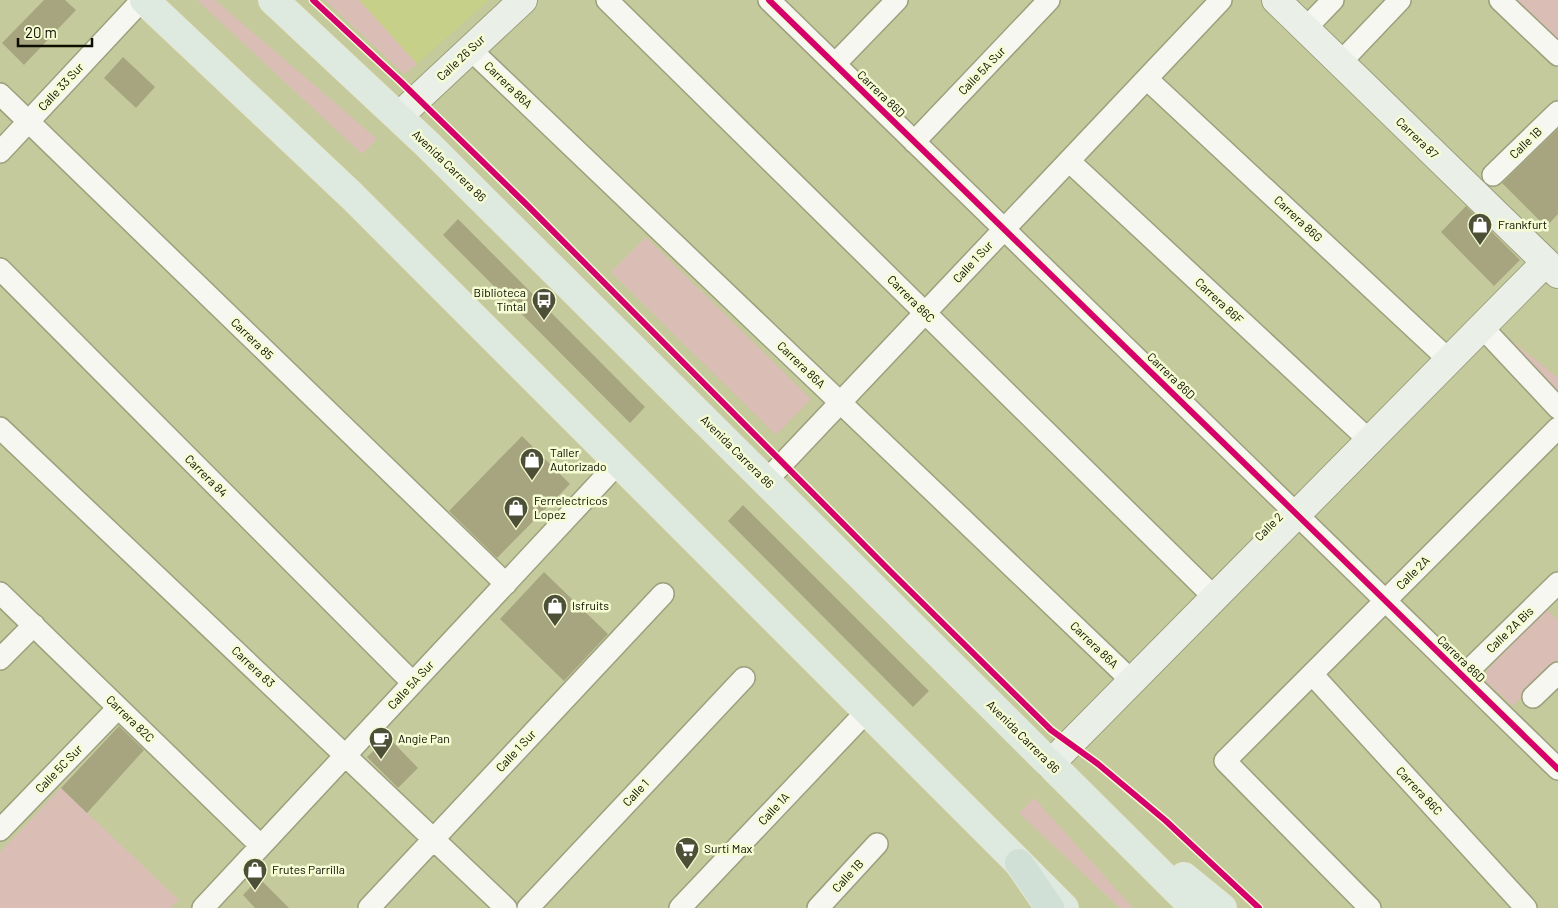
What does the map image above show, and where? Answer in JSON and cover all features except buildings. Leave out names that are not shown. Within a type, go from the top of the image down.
[{"type":"highway","points":[[1019,863],[1050,908]]},
{"type":"main road","points":[[143,0],[352,196],[1064,908]]},
{"type":"main road","name":"Avenida Carrera 86","points":[[273,0],[398,117],[1196,908]]},
{"type":"main road","points":[[1094,808],[1222,908]]},
{"type":"street","name":"Calle 33 Sur","points":[[0,152],[143,0]]},
{"type":"street","name":"Calle 26 Sur","points":[[398,117],[523,0]]},
{"type":"street","name":"Carrera 86C","points":[[607,0],[1214,598]]},
{"type":"street","name":"Carrera 86D","points":[[769,0],[1558,769]]},
{"type":"street","points":[[835,64],[896,0]]},
{"type":"street","name":"Calle 5A Sur","points":[[914,142],[1049,0]]},
{"type":"street","name":"Calle 1 Sur","points":[[766,481],[1221,0]]},
{"type":"street","name":"Carrera 87","points":[[1276,0],[1340,63],[1554,262]]},
{"type":"street","points":[[1306,28],[1333,0]]},
{"type":"street","points":[[1340,63],[1400,0]]},
{"type":"street","points":[[1500,0],[1558,55]]},
{"type":"street","name":"Carrera 86A","points":[[470,49],[1132,681]]},
{"type":"street","name":"Carrera 86G","points":[[1147,79],[1450,360]]},
{"type":"street","name":"Carrera 85","points":[[0,94],[506,584]]},
{"type":"street","name":"Calle 1B","points":[[1494,175],[1558,112]]},
{"type":"street","name":"Carrera 86F","points":[[1069,161],[1370,441]]},
{"type":"street","name":"Calle 2","points":[[1050,764],[1482,327],[1554,262]]},
{"type":"street","name":"Carrera 84","points":[[0,270],[412,683]]},
{"type":"street","points":[[1482,327],[1558,408]]},
{"type":"street","name":"Carrera 83","points":[[0,428],[506,908]]},
{"type":"street","name":"Calle 2A","points":[[1370,908],[1225,761],[1558,428]]},
{"type":"street","name":"Calle 5A Sur","points":[[203,908],[619,462]]},
{"type":"street","name":"Carrera 82C","points":[[0,593],[261,846]]},
{"type":"street","name":"Calle 2A Bis","points":[[1463,676],[1554,593]]},
{"type":"street","name":"Calle 1 Sur","points":[[369,908],[663,594]]},
{"type":"street","points":[[0,659],[34,625]]},
{"type":"street","points":[[1533,697],[1558,673]]},
{"type":"street","name":"Carrera 86C","points":[[1312,674],[1526,908]]},
{"type":"street","name":"Calle 1","points":[[528,908],[744,678]]},
{"type":"street","name":"Calle 5C Sur","points":[[0,830],[118,708]]},
{"type":"street","name":"Calle 1A","points":[[680,908],[868,710]]},
{"type":"street","name":"Calle 1B","points":[[818,908],[877,844]]},
{"type":"shaded area","points":[[197,0],[215,0],[377,139],[362,154]]},
{"type":"shaded area","points":[[325,0],[359,0],[417,64],[404,74]]},
{"type":"shaded area","points":[[359,0],[489,0],[417,64]]},
{"type":"shaded area","points":[[1501,0],[1558,0],[1558,55]]},
{"type":"shaded area","points":[[646,237],[811,399],[776,435],[611,272]]},
{"type":"shaded area","points":[[1506,336],[1558,378],[1558,393]]},
{"type":"shaded area","points":[[1545,608],[1558,620],[1558,658],[1513,706],[1481,677]]},
{"type":"shaded area","points":[[61,788],[179,900],[171,908],[0,908],[0,852]]},
{"type":"shaded area","points":[[1034,798],[1133,908],[1120,908],[1019,813]]},
{"type":"cycle path","points":[[313,0],[401,82],[527,205],[891,572],[1051,730],[1098,764],[1166,821],[1259,908]]},
{"type":"cycle path","points":[[769,0],[1558,769]]},
{"type":"place","name":"Frankfurt","points":[[1480,246]]},
{"type":"place","name":"Biblioteca Tintal","points":[[544,321]]},
{"type":"place","name":"Taller Autorizado","points":[[532,481]]},
{"type":"place","name":"Ferrelectricos Lopez","points":[[516,529]]},
{"type":"place","name":"Isfruits","points":[[555,627]]},
{"type":"place","name":"Angie Pan","points":[[381,760]]},
{"type":"place","name":"Surti Max","points":[[687,870]]},
{"type":"place","name":"Frutes Parrilla","points":[[255,891]]}]
